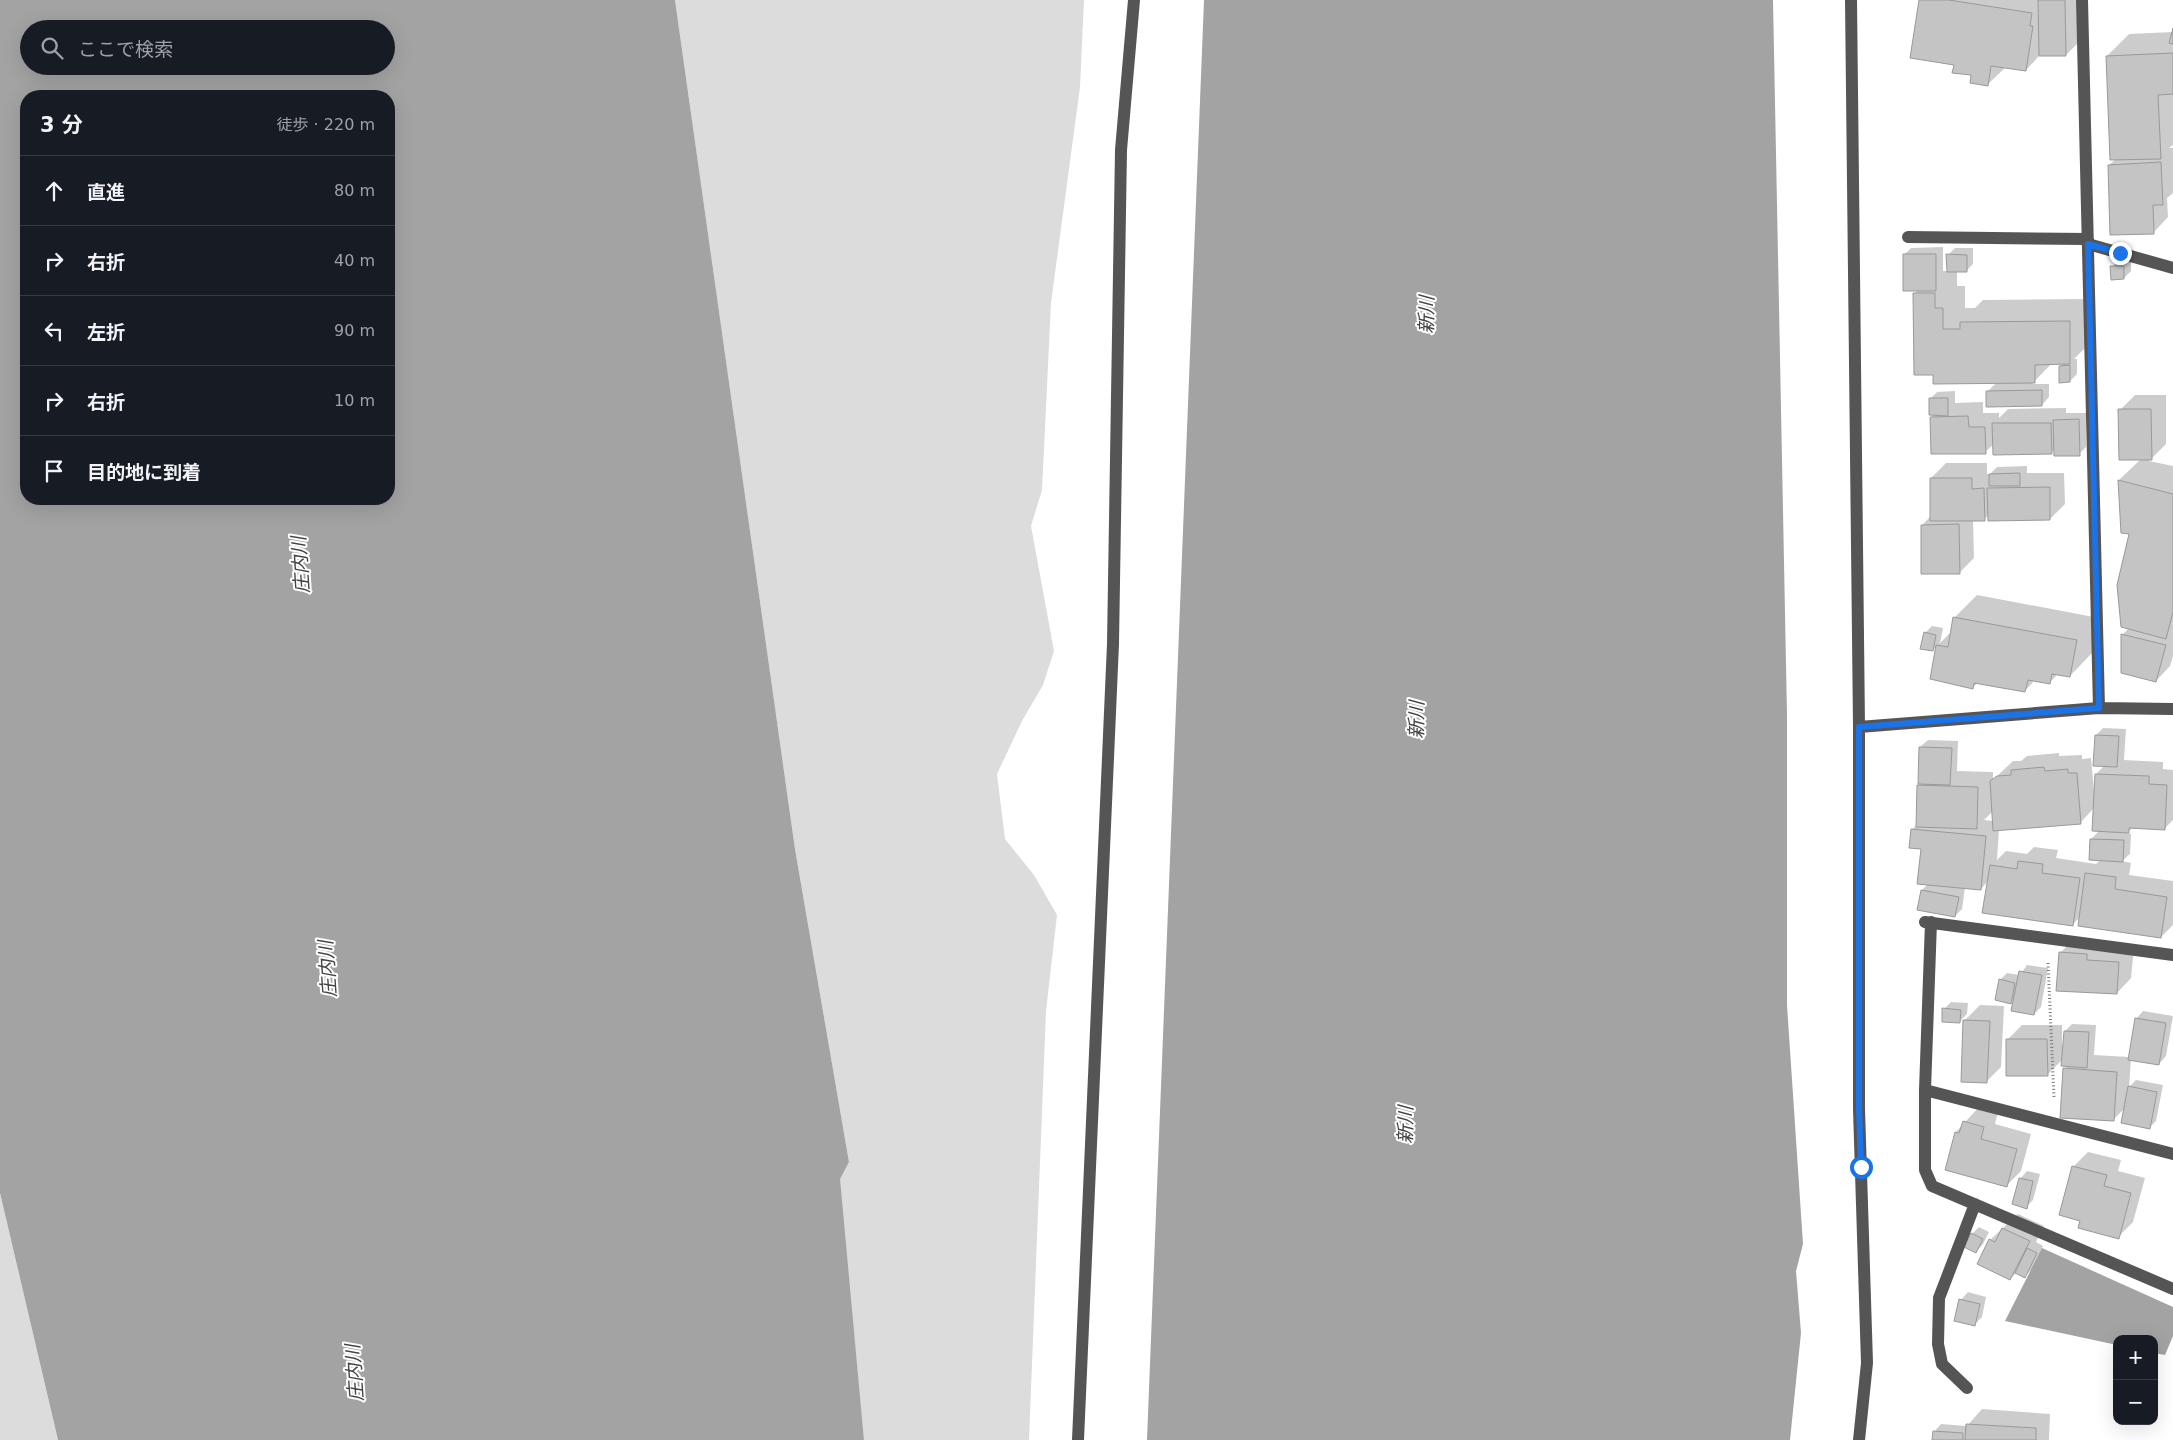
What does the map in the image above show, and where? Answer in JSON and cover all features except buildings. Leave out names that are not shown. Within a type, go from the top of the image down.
[{"type":"street","points":[[1078,1440],[1113,644],[1121,150],[1134,0]]},
{"type":"street","points":[[1851,0],[1859,727],[1859,1109],[1866,1362],[1859,1440]]},
{"type":"street","points":[[2082,0],[2099,708]]},
{"type":"street","points":[[1908,237],[2088,242],[2173,268]]},
{"type":"street","points":[[1859,727],[2099,708],[2173,709]]},
{"type":"street","points":[[2173,955],[1928,922],[1925,1090],[1925,1170],[1932,1186],[2173,1289]]},
{"type":"street","points":[[1925,1090],[2173,1154]]},
{"type":"street","points":[[1967,1388],[1942,1364],[1938,1344],[1939,1298],[1975,1204]]},
{"type":"path","points":[[2046,938],[2055,1123]]},
{"type":"shaded area","points":[[675,0],[1084,0],[1080,87],[1051,303],[1042,490],[1031,526],[1054,651],[1043,685],[1022,721],[997,774],[1005,839],[1034,875],[1057,915],[1046,1011],[1029,1440],[864,1440],[839,1179],[849,1162],[795,849]]},
{"type":"shaded area","points":[[0,1193],[58,1440],[0,1440]]},
{"type":"water","name":"庄内川","points":[[0,0],[675,0],[795,849],[849,1162],[840,1179],[864,1440],[58,1440],[0,1193]]},
{"type":"water","name":"新川","points":[[1204,0],[1773,0],[1787,715],[1787,1005],[1803,1244],[1796,1271],[1801,1333],[1790,1440],[1147,1440]]},
{"type":"water","points":[[2042,1248],[2173,1307],[2173,1336],[2165,1355],[2158,1354],[2158,1335],[2113,1335],[2113,1344],[2005,1321]]},
{"type":"route","points":[[1861,1167],[1859,1109],[1859,727],[2099,708],[2088,244],[2120,253]]}]
